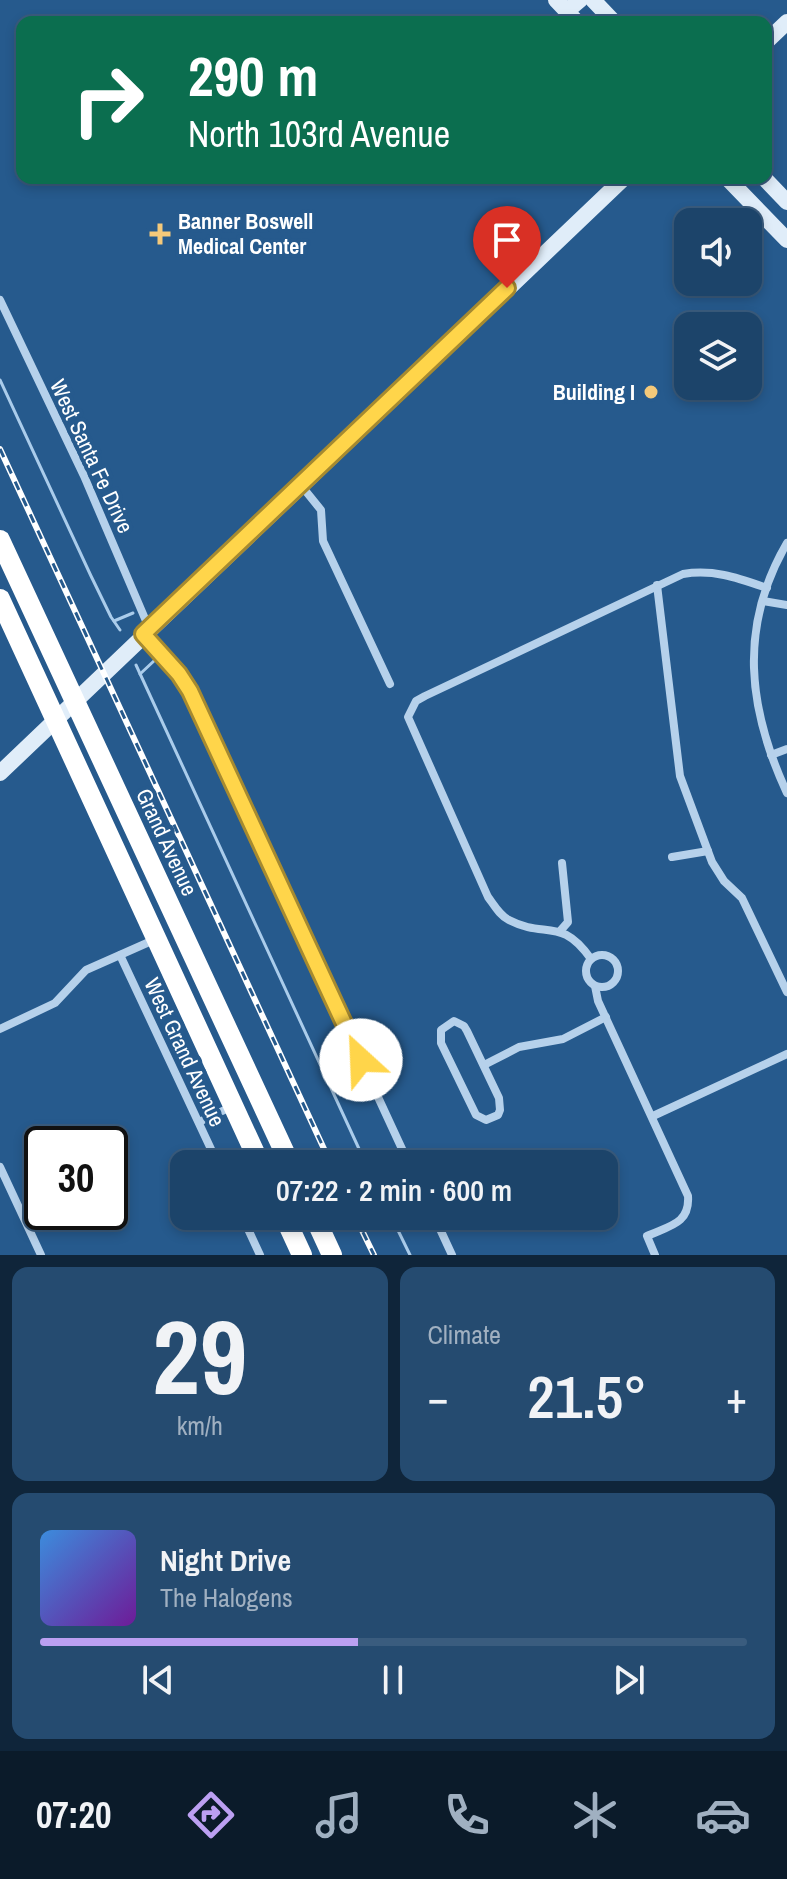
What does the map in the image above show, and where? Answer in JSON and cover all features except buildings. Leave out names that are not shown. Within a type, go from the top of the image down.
[{"type":"highway","name":"Grand Avenue","points":[[0,540],[283,1150]]},
{"type":"highway","points":[[0,599],[254,1150]]},
{"type":"highway","points":[[290,1230],[302,1255]]},
{"type":"highway","points":[[320,1230],[332,1255]]},
{"type":"street","points":[[593,0],[608,16]]},
{"type":"street","points":[[772,36],[787,22]]},
{"type":"street","points":[[0,773],[618,184]]},
{"type":"street","points":[[733,184],[787,240]]},
{"type":"street","points":[[770,184],[787,202]]},
{"type":"street","name":"West Santa Fe Drive","points":[[0,300],[84,476],[146,631],[190,691],[403,1150]]},
{"type":"street","points":[[300,484],[321,510],[323,541],[390,684]]},
{"type":"street","points":[[787,543],[763,601],[756,633],[754,685],[759,721],[787,793]]},
{"type":"street","points":[[591,959],[579,942],[561,930],[526,926],[507,920],[488,897],[408,717],[416,701],[683,574],[702,571],[723,573],[767,588]]},
{"type":"street","points":[[657,585],[678,765],[708,851],[724,881],[742,898],[787,992]]},
{"type":"street","points":[[763,601],[787,605]]},
{"type":"street","points":[[771,755],[787,749]]},
{"type":"street","points":[[672,857],[708,851]]},
{"type":"street","points":[[561,930],[568,922],[562,863]]},
{"type":"street","points":[[0,1029],[55,1003],[86,970],[156,939]]},
{"type":"street","name":"West Grand Avenue","points":[[120,955],[212,1150]]},
{"type":"street","points":[[591,959],[606,955],[615,961],[619,971],[611,985],[595,986]]},
{"type":"street","points":[[591,959],[586,973],[595,986],[598,1001],[688,1196],[689,1209],[685,1218],[647,1236],[655,1255]]},
{"type":"street","points":[[484,1065],[519,1047],[563,1039],[606,1017]]},
{"type":"street","points":[[454,1021],[464,1026],[484,1065],[501,1104],[498,1115],[486,1120],[473,1110],[441,1043],[441,1030],[454,1021]]},
{"type":"street","points":[[653,1116],[787,1054]]},
{"type":"street","points":[[199,1122],[233,1105]]},
{"type":"street","points":[[0,1167],[41,1255]]},
{"type":"street","points":[[248,1230],[260,1255]]},
{"type":"street","points":[[440,1230],[452,1255]]},
{"type":"waterway","points":[[0,380],[91,576],[120,630]]},
{"type":"waterway","points":[[114,621],[133,613]]},
{"type":"waterway","points":[[140,674],[155,660]]},
{"type":"waterway","points":[[136,665],[360,1150]]},
{"type":"waterway","points":[[398,1230],[410,1255]]},
{"type":"railway","points":[[0,449],[325,1150]]},
{"type":"railway","points":[[362,1230],[374,1255]]},
{"type":"place","name":"Banner Boswell Medical Center","points":[[160,234]]},
{"type":"place","name":"Building I","points":[[651,392]]},
{"type":"route","points":[[361,1060],[190,691],[163,654],[143,634],[507,288]]}]
